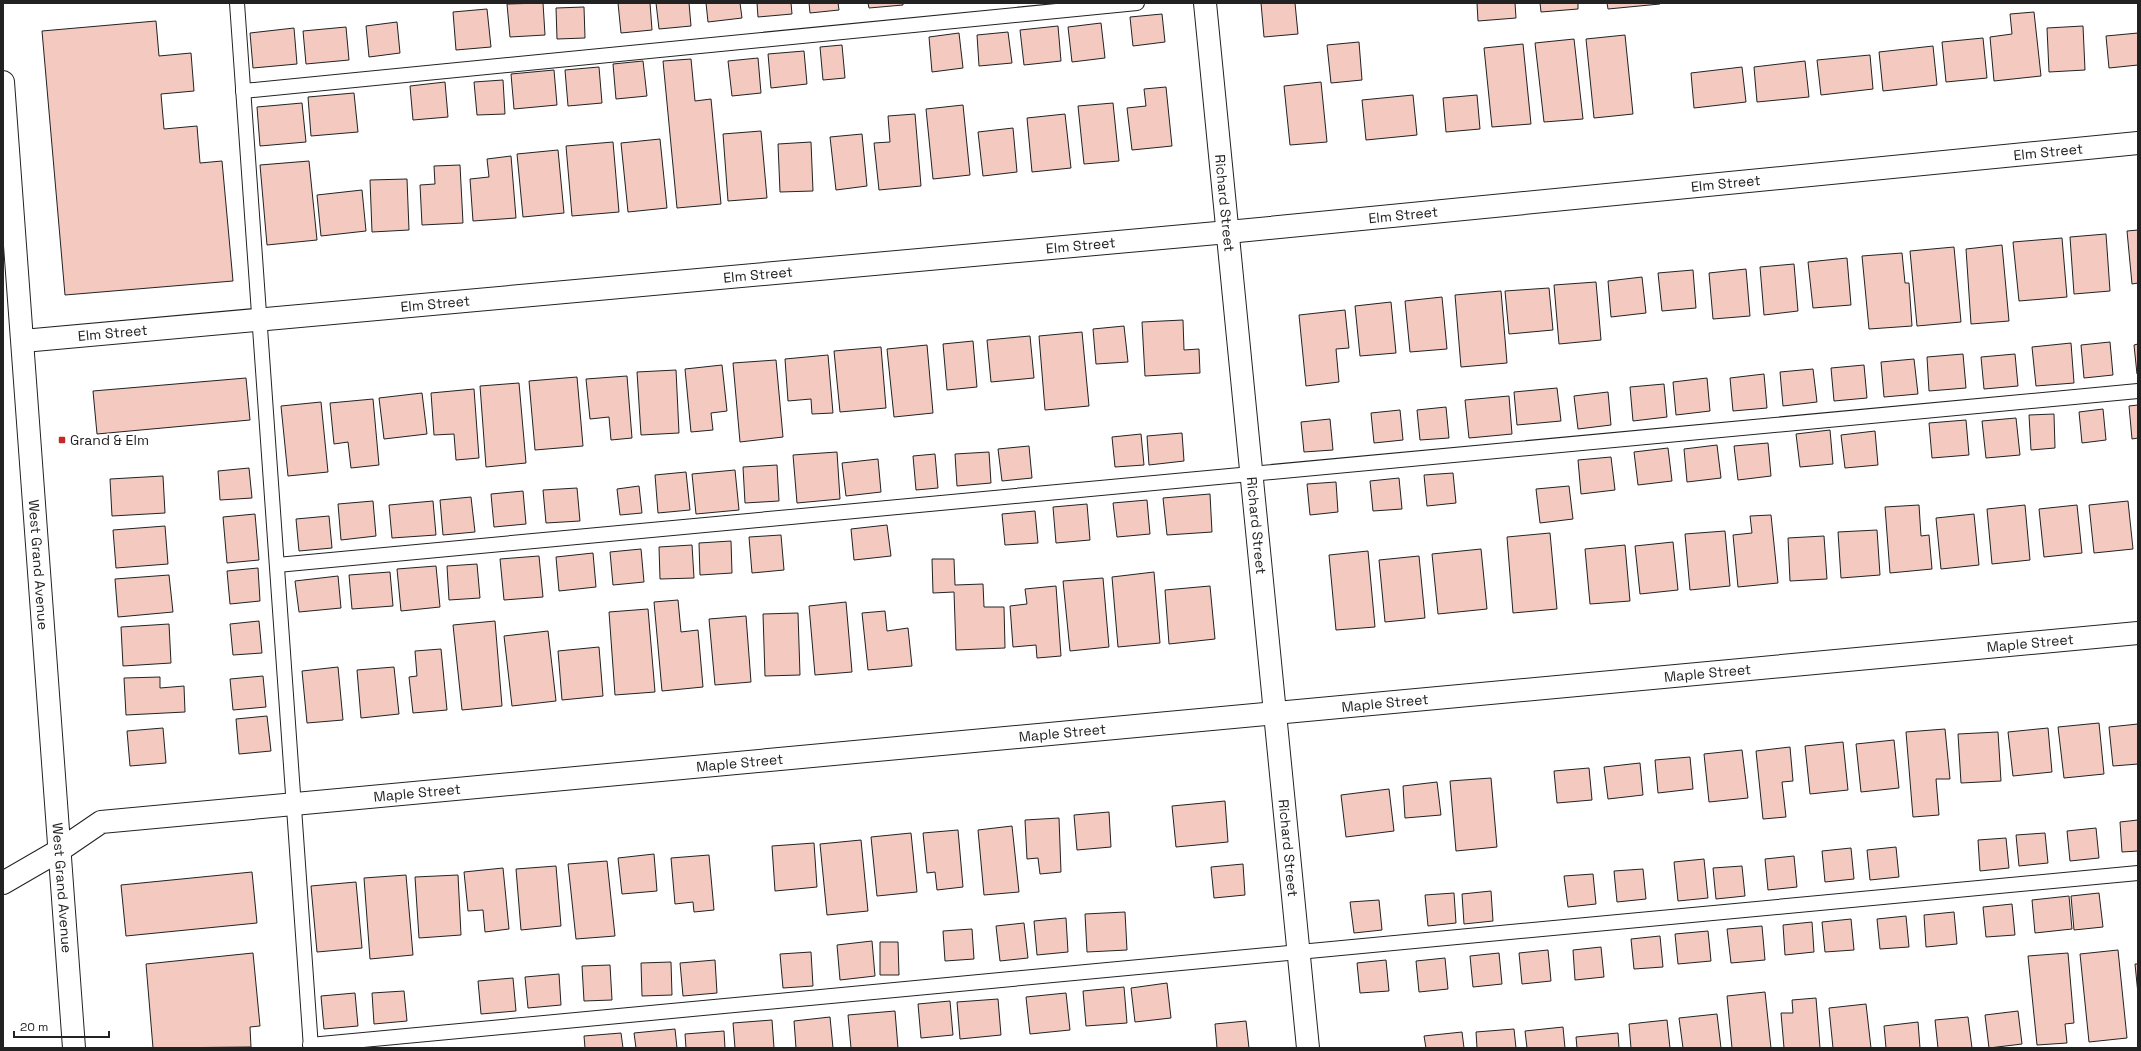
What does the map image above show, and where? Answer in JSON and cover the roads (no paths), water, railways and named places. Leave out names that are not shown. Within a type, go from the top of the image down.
[{"type":"street","name":"Richard Street","points":[[1205,3],[1308,1048]]},
{"type":"street","name":"West Grand Avenue","points":[[3,82],[7,182],[22,341],[74,1048]]},
{"type":"street","name":"Elm Street","points":[[22,341],[1228,232],[2138,143]]},
{"type":"street","name":"Maple Street","points":[[3,883],[60,850],[101,822],[2138,633]]},
{"type":"lane","points":[[237,3],[311,1046],[2138,873]]},
{"type":"lane","points":[[243,91],[1138,3]]},
{"type":"lane","points":[[277,565],[2138,391]]},
{"type":"place","name":"Grand & Elm","points":[[62,440]]}]
